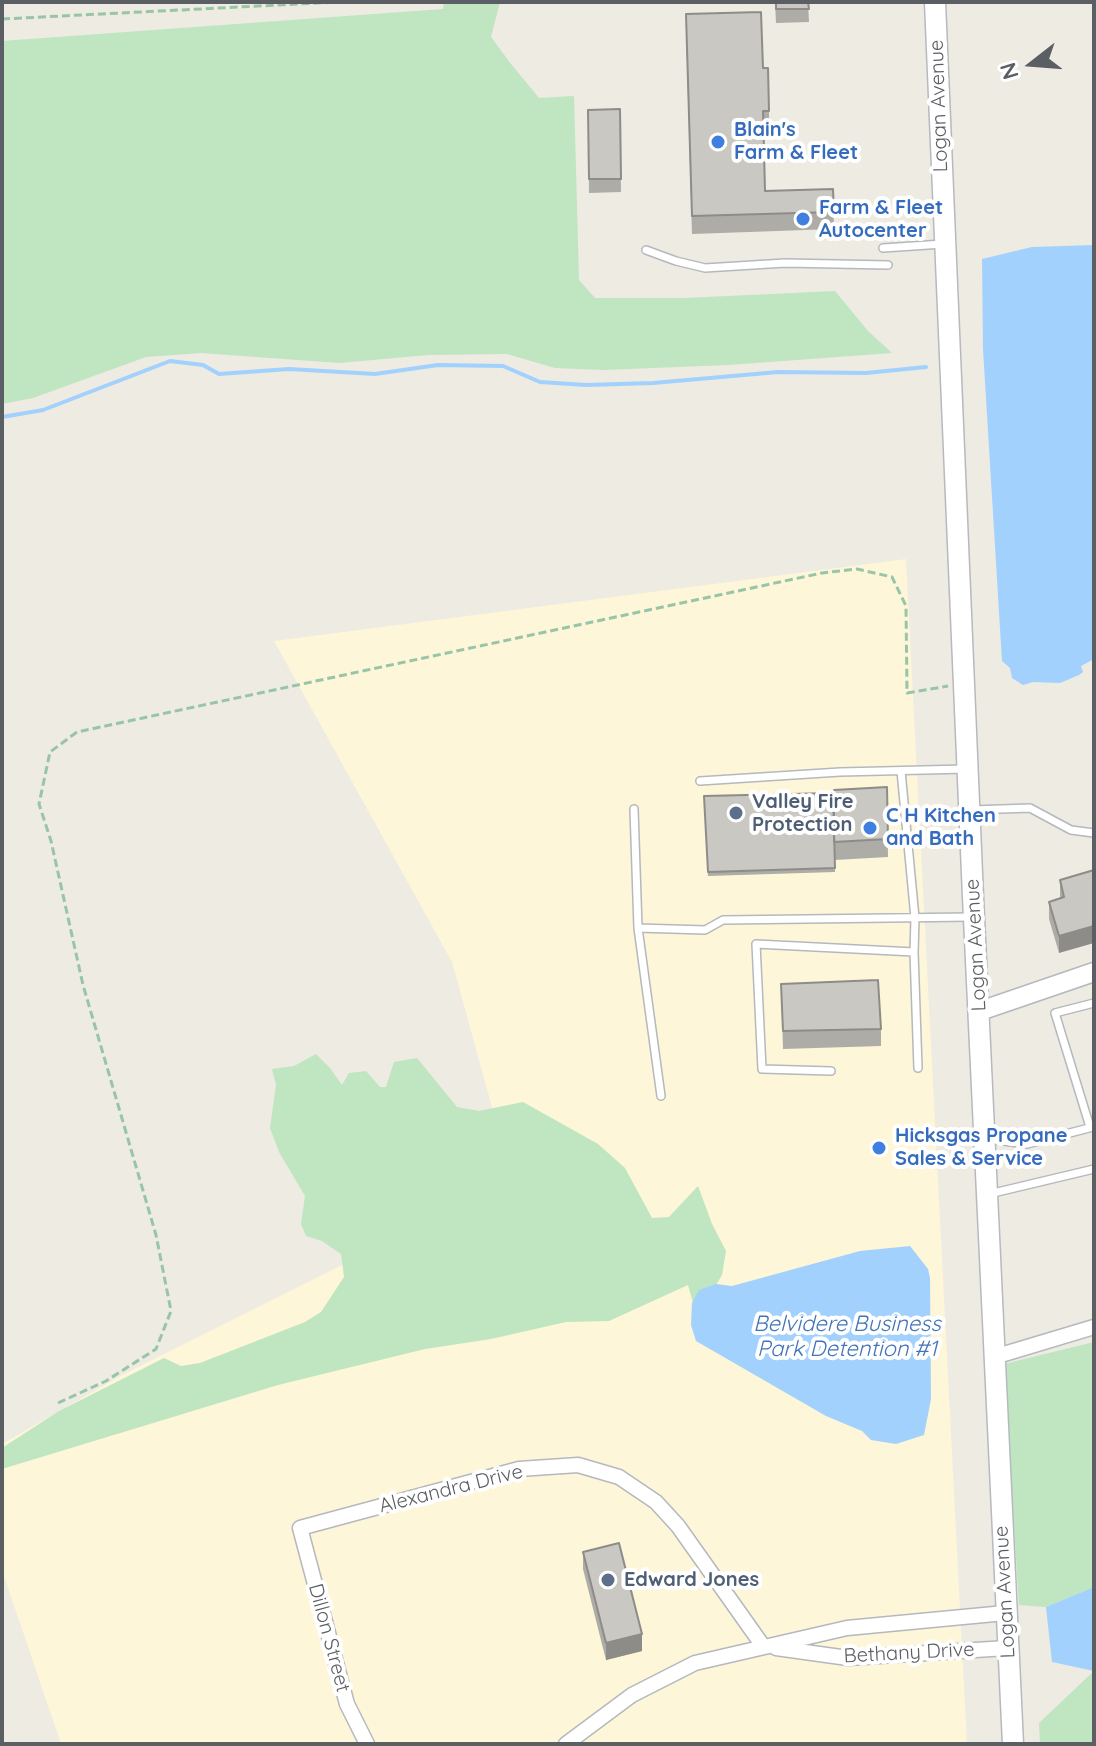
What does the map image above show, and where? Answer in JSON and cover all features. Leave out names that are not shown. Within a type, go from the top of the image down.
[{"type":"main road","name":"Logan Avenue","points":[[935,2],[1013,1744]]},
{"type":"street","points":[[980,1011],[1094,972]]},
{"type":"street","points":[[994,1357],[1094,1327]]},
{"type":"street","name":"Alexandra Drive","points":[[300,1528],[519,1469],[578,1465],[619,1477],[656,1502],[678,1526],[763,1646]]},
{"type":"street","name":"Dillon Street","points":[[300,1528],[347,1704],[367,1744]]},
{"type":"street","name":"Bethany Drive","points":[[566,1744],[632,1695],[695,1663],[847,1628],[1005,1613]]},
{"type":"street","name":"Bethany Drive","points":[[763,1646],[848,1658],[1007,1648]]},
{"type":"lane","points":[[883,248],[945,244]]},
{"type":"lane","points":[[646,250],[705,268],[785,263],[888,265]]},
{"type":"lane","points":[[700,781],[968,769]]},
{"type":"lane","points":[[901,771],[915,918],[918,1068]]},
{"type":"lane","points":[[970,810],[1030,808],[1071,830],[1094,833]]},
{"type":"lane","points":[[634,809],[638,928],[661,1096]]},
{"type":"lane","points":[[638,928],[705,930],[723,920],[974,917]]},
{"type":"lane","points":[[831,1071],[762,1069],[756,944],[914,952]]},
{"type":"lane","points":[[985,1139],[1027,1144],[1092,1127],[1055,1013],[1094,1003]]},
{"type":"lane","points":[[987,1194],[1094,1169]]},
{"type":"path","points":[[2,19],[338,2]]},
{"type":"path","points":[[58,1403],[106,1381],[156,1349],[171,1311],[156,1235],[83,985],[51,841],[39,804],[50,752],[77,732],[807,576],[857,569],[892,577],[906,606],[907,693],[964,683]]},
{"type":"shaded area","points":[[906,559],[967,1744],[61,1744],[2,1570],[2,1444],[124,1374],[512,1180],[452,962],[274,641]]},
{"type":"green space","points":[[444,2],[500,2],[491,37],[511,64],[539,98],[574,96],[579,280],[595,298],[685,298],[835,291],[868,331],[892,353],[603,370],[555,368],[507,354],[428,355],[339,363],[201,353],[146,357],[33,398],[2,404],[2,41],[443,9]]},
{"type":"green space","points":[[316,1054],[342,1085],[349,1073],[366,1071],[380,1087],[386,1087],[394,1062],[417,1058],[457,1107],[479,1111],[523,1102],[598,1144],[625,1168],[652,1218],[669,1217],[698,1186],[726,1251],[722,1275],[716,1285],[693,1303],[688,1285],[609,1321],[566,1322],[491,1339],[425,1349],[278,1385],[2,1469],[2,1448],[59,1411],[164,1358],[181,1366],[200,1363],[305,1322],[321,1312],[344,1277],[341,1254],[322,1241],[306,1236],[301,1224],[305,1196],[279,1152],[270,1128],[276,1085],[272,1069],[294,1066]]},
{"type":"green space","points":[[1094,1342],[1094,1587],[1046,1607],[1019,1605],[1004,1364]]},
{"type":"green space","points":[[1094,1671],[1094,1744],[1040,1744],[1039,1723]]},
{"type":"water","points":[[1094,245],[1094,659],[1081,666],[1083,672],[1079,675],[1060,683],[1033,682],[1023,685],[1012,678],[1010,668],[1002,661],[983,349],[982,259],[1032,247]]},
{"type":"water","name":"Belvidere Business Park Detention #1","points":[[910,1246],[928,1269],[930,1278],[931,1399],[924,1435],[896,1444],[871,1440],[862,1431],[826,1416],[696,1341],[691,1325],[692,1303],[699,1290],[716,1284],[732,1286],[860,1251]]},
{"type":"water","points":[[1094,1587],[1094,1671],[1052,1662],[1046,1607]]},
{"type":"building","points":[[776,2],[808,2],[809,9],[776,9]]},
{"type":"building","points":[[761,12],[763,68],[768,68],[769,111],[763,111],[765,191],[833,189],[834,212],[692,216],[686,14]]},
{"type":"building","points":[[620,109],[621,179],[589,179],[588,110]]},
{"type":"building","points":[[887,787],[888,839],[834,842],[834,790]]},
{"type":"building","points":[[833,793],[835,868],[708,872],[704,796]]},
{"type":"building","points":[[1094,870],[1094,926],[1059,936],[1049,902],[1064,897],[1060,880]]},
{"type":"building","points":[[878,980],[881,1029],[783,1031],[781,984]]},
{"type":"building","points":[[619,1543],[642,1634],[606,1643],[583,1552]]},
{"type":"waterway","points":[[2,417],[43,410],[170,361],[203,365],[219,374],[289,369],[375,374],[438,365],[503,366],[540,382],[586,385],[653,383],[778,372],[866,373],[926,367]]},
{"type":"place","name":"Blain's Farm & Fleet","points":[[718,142]]},
{"type":"place","name":"Farm & Fleet Autocenter","points":[[803,219]]},
{"type":"place","name":"Valley Fire Protection","points":[[736,813]]},
{"type":"place","name":"C H Kitchen and Bath","points":[[870,828]]},
{"type":"place","name":"Hicksgas Propane Sales & Service","points":[[879,1148]]},
{"type":"place","name":"Edward Jones","points":[[608,1580]]}]
